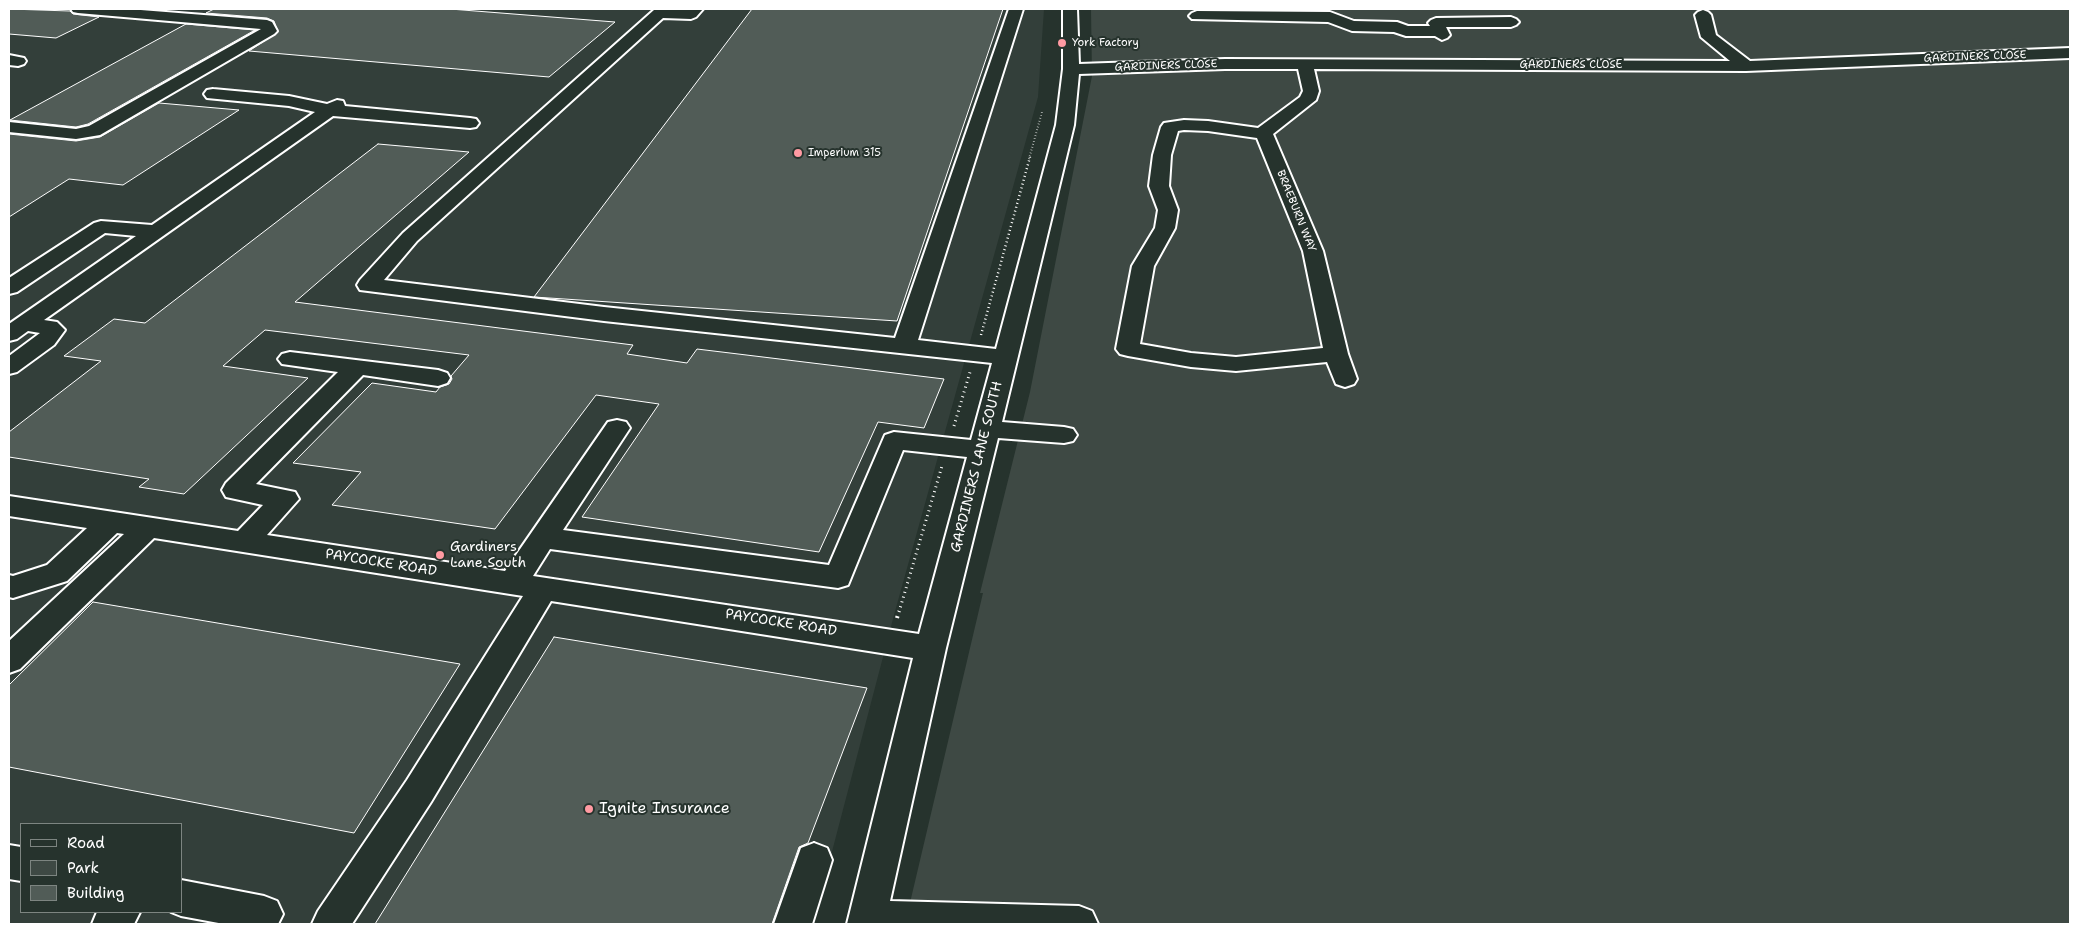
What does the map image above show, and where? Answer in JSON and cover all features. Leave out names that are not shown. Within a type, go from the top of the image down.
[{"type":"street","points":[[9,128],[76,134],[94,130],[269,31],[267,25],[78,9]]},
{"type":"street","points":[[696,9],[691,14],[659,13],[410,237],[368,285],[594,313],[1006,357]]},
{"type":"street","points":[[904,347],[1016,9]]},
{"type":"street","name":"GARDINERS LANE SOUTH","points":[[867,922],[931,648],[1066,125],[1071,69],[1070,9]]},
{"type":"street","points":[[1703,15],[1709,37],[1746,66]]},
{"type":"street","points":[[1197,16],[1330,18],[1352,26],[1397,27],[1406,31],[1443,38],[1510,29]]},
{"type":"street","points":[[1430,47],[1443,38]]},
{"type":"street","points":[[1443,38],[1457,65]]},
{"type":"street","name":"GARDINERS CLOSE","points":[[1071,69],[1225,64],[1746,66],[2070,53]]},
{"type":"street","points":[[1305,64],[1311,91],[1307,100],[1267,128],[1264,134],[1208,126],[1184,125],[1170,128],[1162,155],[1159,186],[1168,210],[1165,228],[1143,266],[1128,349],[1191,360],[1236,364],[1336,354]]},
{"type":"street","points":[[213,94],[470,123]]},
{"type":"street","points":[[16,329],[333,108]]},
{"type":"street","name":"BRAEBURN WAY","points":[[1264,134],[1313,251],[1336,354],[1345,379]]},
{"type":"street","points":[[9,287],[101,227],[156,231]]},
{"type":"street","points":[[9,367],[46,340],[54,330],[49,327],[16,329]]},
{"type":"street","points":[[290,359],[438,378]]},
{"type":"street","points":[[244,542],[285,499],[235,490],[357,368]]},
{"type":"street","points":[[331,924],[419,792],[528,585],[543,538],[617,428]]},
{"type":"street","points":[[543,538],[838,577],[894,441],[948,446],[985,439],[1064,436]]},
{"type":"street","name":"PAYCOCKE ROAD","points":[[9,506],[891,640],[931,648]]},
{"type":"street","points":[[9,586],[57,572],[112,522]]},
{"type":"street","points":[[9,660],[149,527]]},
{"type":"street","points":[[793,924],[814,860]]},
{"type":"street","points":[[182,898],[264,914]]},
{"type":"street","points":[[111,924],[120,913]]},
{"type":"street","points":[[867,922],[1078,924]]},
{"type":"path","points":[[891,640],[975,354],[1043,106]]},
{"type":"shaded area","points":[[9,9],[1044,9],[1038,97],[894,615],[813,924],[9,924]]},
{"type":"green space","points":[[1091,9],[2070,9],[2070,924],[905,924],[983,593],[980,593],[1030,392],[1092,76]]},
{"type":"building","points":[[9,9],[70,11],[73,14],[99,17],[56,38],[9,34]]},
{"type":"building","points":[[214,9],[450,9],[615,22],[549,77],[249,51],[278,32],[274,21],[267,18],[206,13]]},
{"type":"building","name":"Imperium 315","points":[[752,9],[1003,9],[897,321],[534,297]]},
{"type":"building","points":[[186,24],[255,30],[88,124],[76,127],[10,120]]},
{"type":"building","points":[[159,103],[239,110],[123,185],[69,179],[9,217],[9,134],[76,141],[100,137]]},
{"type":"building","points":[[378,144],[469,152],[295,302],[633,345],[627,354],[687,363],[697,349],[944,379],[924,428],[878,422],[819,552],[582,517],[659,404],[596,395],[495,529],[332,505],[361,472],[293,463],[372,383],[436,392],[440,387],[449,384],[452,379],[451,376],[469,355],[265,330],[223,366],[308,378],[184,494],[139,487],[149,479],[9,457],[9,432],[101,361],[64,356],[114,319],[145,323]]},
{"type":"building","points":[[93,602],[460,664],[354,833],[9,767],[9,685]]},
{"type":"building","points":[[554,637],[867,688],[808,843],[799,847],[772,924],[375,924]]},
{"type":"place","name":"York Factory","points":[[1062,43]]},
{"type":"place","name":"Imperium 315","points":[[798,153]]},
{"type":"place","name":"Gardiners Lane South","points":[[440,555]]},
{"type":"place","name":"Ignite Insurance","points":[[589,809]]}]
